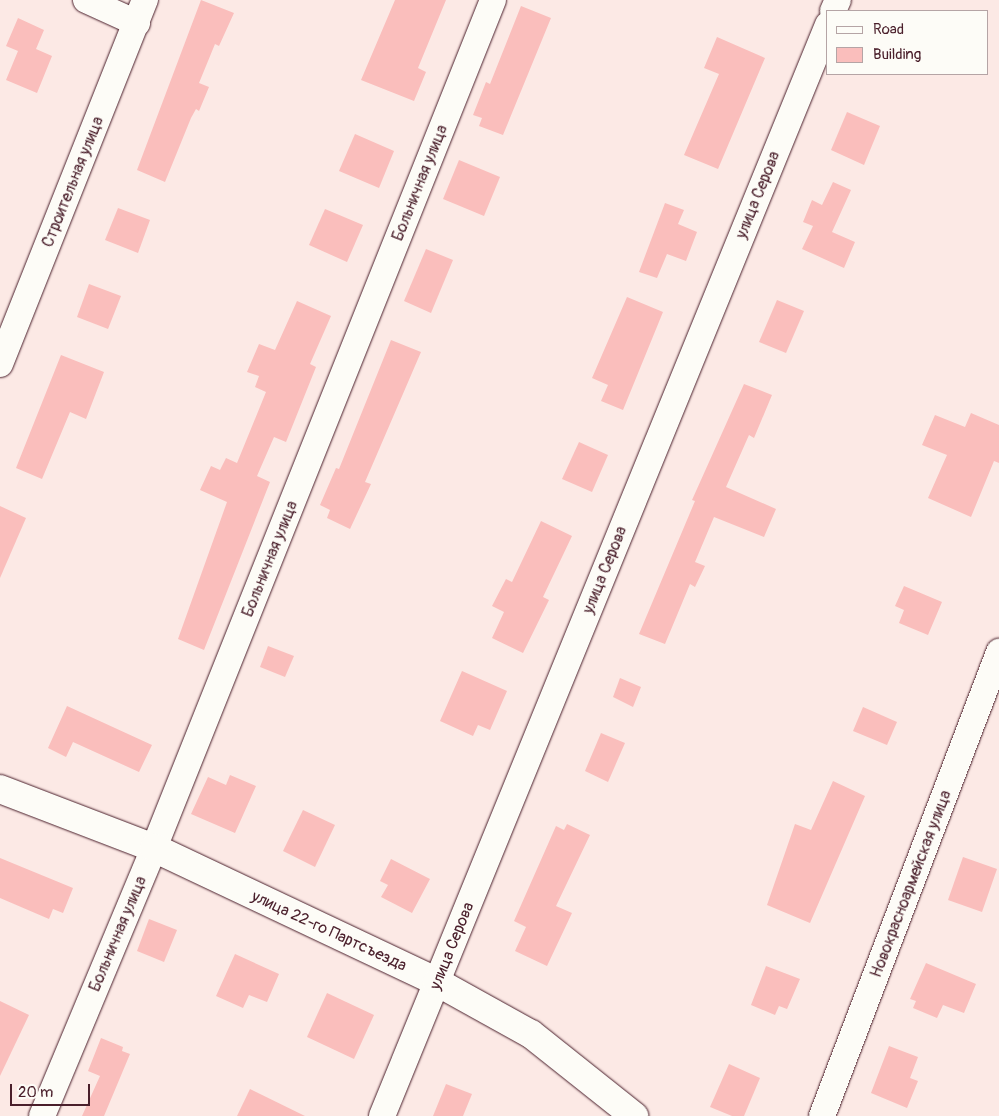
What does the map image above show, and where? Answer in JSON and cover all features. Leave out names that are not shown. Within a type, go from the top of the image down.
[{"type":"street","points":[[86,0],[141,11]]},
{"type":"street","name":"Больничная улица","points":[[42,1116],[154,848],[493,0]]},
{"type":"street","name":"Строительная улица","points":[[0,364],[141,11]]},
{"type":"street","name":"улица Серова","points":[[382,1116],[826,30]]},
{"type":"street","name":"Новокрасноармейская улица","points":[[822,1116],[999,652]]},
{"type":"street","name":"улица 22-го Партсъезда","points":[[0,789],[154,848],[438,982],[531,1034],[634,1116]]},
{"type":"building","points":[[201,0],[234,13],[219,46],[215,44],[199,83],[209,87],[199,111],[196,109],[191,118],[165,182],[137,170]]},
{"type":"building","points":[[395,0],[446,0],[418,68],[426,72],[414,101],[361,80]]},
{"type":"building","points":[[521,6],[551,18],[503,135],[479,126],[482,118],[473,115],[486,82],[490,84]]},
{"type":"building","points":[[18,18],[44,30],[36,49],[52,56],[37,93],[6,80],[18,51],[6,46]]},
{"type":"building","points":[[717,37],[765,58],[718,169],[684,155],[719,74],[704,68]]},
{"type":"building","points":[[847,112],[880,126],[864,165],[831,150]]},
{"type":"building","points":[[355,134],[394,151],[379,188],[339,171]]},
{"type":"building","points":[[459,160],[500,177],[484,216],[443,199]]},
{"type":"building","points":[[833,182],[851,190],[832,232],[855,242],[844,268],[802,249],[813,226],[803,222],[812,200],[822,205]]},
{"type":"building","points":[[665,203],[684,210],[678,224],[697,232],[686,261],[667,254],[657,278],[639,272]]},
{"type":"building","points":[[118,208],[150,220],[138,253],[105,240]]},
{"type":"building","points":[[325,209],[363,225],[347,262],[309,245]]},
{"type":"building","points":[[426,249],[453,260],[431,313],[404,301]]},
{"type":"building","points":[[89,284],[121,296],[108,329],[77,317]]},
{"type":"building","points":[[627,297],[663,312],[623,410],[601,401],[608,385],[592,378]]},
{"type":"building","points":[[777,300],[804,311],[786,353],[759,342]]},
{"type":"building","points":[[297,301],[331,316],[310,364],[316,367],[286,442],[274,437],[257,476],[270,482],[204,650],[178,639],[227,502],[200,490],[211,466],[220,470],[226,458],[237,463],[266,392],[255,387],[259,376],[247,372],[259,344],[275,350]]},
{"type":"building","points":[[391,340],[421,352],[365,482],[371,484],[350,529],[327,518],[330,510],[320,505],[336,468],[339,469]]},
{"type":"building","points":[[61,355],[104,372],[86,419],[70,412],[42,479],[16,468]]},
{"type":"building","points":[[744,384],[772,395],[754,438],[749,435],[726,487],[776,509],[764,537],[714,517],[695,562],[705,566],[695,587],[690,584],[665,644],[639,634],[695,501],[692,500]]},
{"type":"building","points":[[971,413],[999,425],[999,463],[994,461],[971,517],[928,498],[947,455],[922,445],[935,415],[965,427]]},
{"type":"building","points":[[579,442],[608,455],[592,492],[562,479]]},
{"type":"building","points":[[0,506],[26,518],[0,578]]},
{"type":"building","points":[[541,521],[572,536],[543,597],[549,600],[523,653],[492,638],[504,612],[492,606],[506,579],[512,582]]},
{"type":"building","points":[[904,586],[942,602],[928,635],[899,623],[904,610],[895,606]]},
{"type":"building","points":[[268,646],[294,656],[285,677],[260,667]]},
{"type":"building","points":[[462,671],[507,691],[490,730],[478,725],[473,736],[440,721]]},
{"type":"building","points":[[620,678],[641,687],[633,707],[613,697]]},
{"type":"building","points":[[67,706],[152,745],[139,772],[73,742],[66,757],[48,748]]},
{"type":"building","points":[[863,707],[897,722],[887,745],[853,731]]},
{"type":"building","points":[[601,733],[625,743],[608,782],[585,771]]},
{"type":"building","points":[[230,775],[256,786],[235,833],[191,814],[208,777],[226,785]]},
{"type":"building","points":[[833,781],[865,796],[810,923],[767,905],[795,824],[811,830]]},
{"type":"building","points":[[303,810],[335,825],[315,867],[283,851]]},
{"type":"building","points":[[567,824],[590,835],[556,906],[572,913],[547,966],[515,951],[526,927],[514,921],[556,826],[564,830]]},
{"type":"building","points":[[963,857],[997,869],[982,912],[948,900]]},
{"type":"building","points":[[0,858],[73,888],[63,913],[53,909],[49,919],[0,898]]},
{"type":"building","points":[[391,859],[430,879],[412,913],[381,897],[388,885],[380,881]]},
{"type":"building","points":[[149,919],[177,930],[164,962],[137,951]]},
{"type":"building","points":[[235,954],[279,974],[267,1002],[249,995],[243,1008],[216,996]]},
{"type":"building","points":[[926,963],[976,984],[964,1013],[943,1005],[937,1018],[913,1008],[916,1001],[910,999]]},
{"type":"building","points":[[766,966],[800,979],[787,1009],[779,1006],[775,1015],[751,1005]]},
{"type":"building","points":[[327,993],[374,1015],[354,1059],[307,1037]]},
{"type":"building","points":[[0,1001],[29,1015],[0,1076]]},
{"type":"building","points":[[101,1038],[123,1047],[122,1051],[130,1054],[104,1116],[82,1116],[100,1076],[88,1071]]},
{"type":"building","points":[[889,1046],[918,1057],[910,1078],[918,1081],[907,1108],[871,1093]]},
{"type":"building","points":[[729,1064],[760,1078],[744,1116],[732,1116],[710,1107]]},
{"type":"building","points":[[446,1084],[472,1094],[463,1116],[433,1116]]},
{"type":"building","points":[[250,1089],[305,1116],[237,1116]]}]
